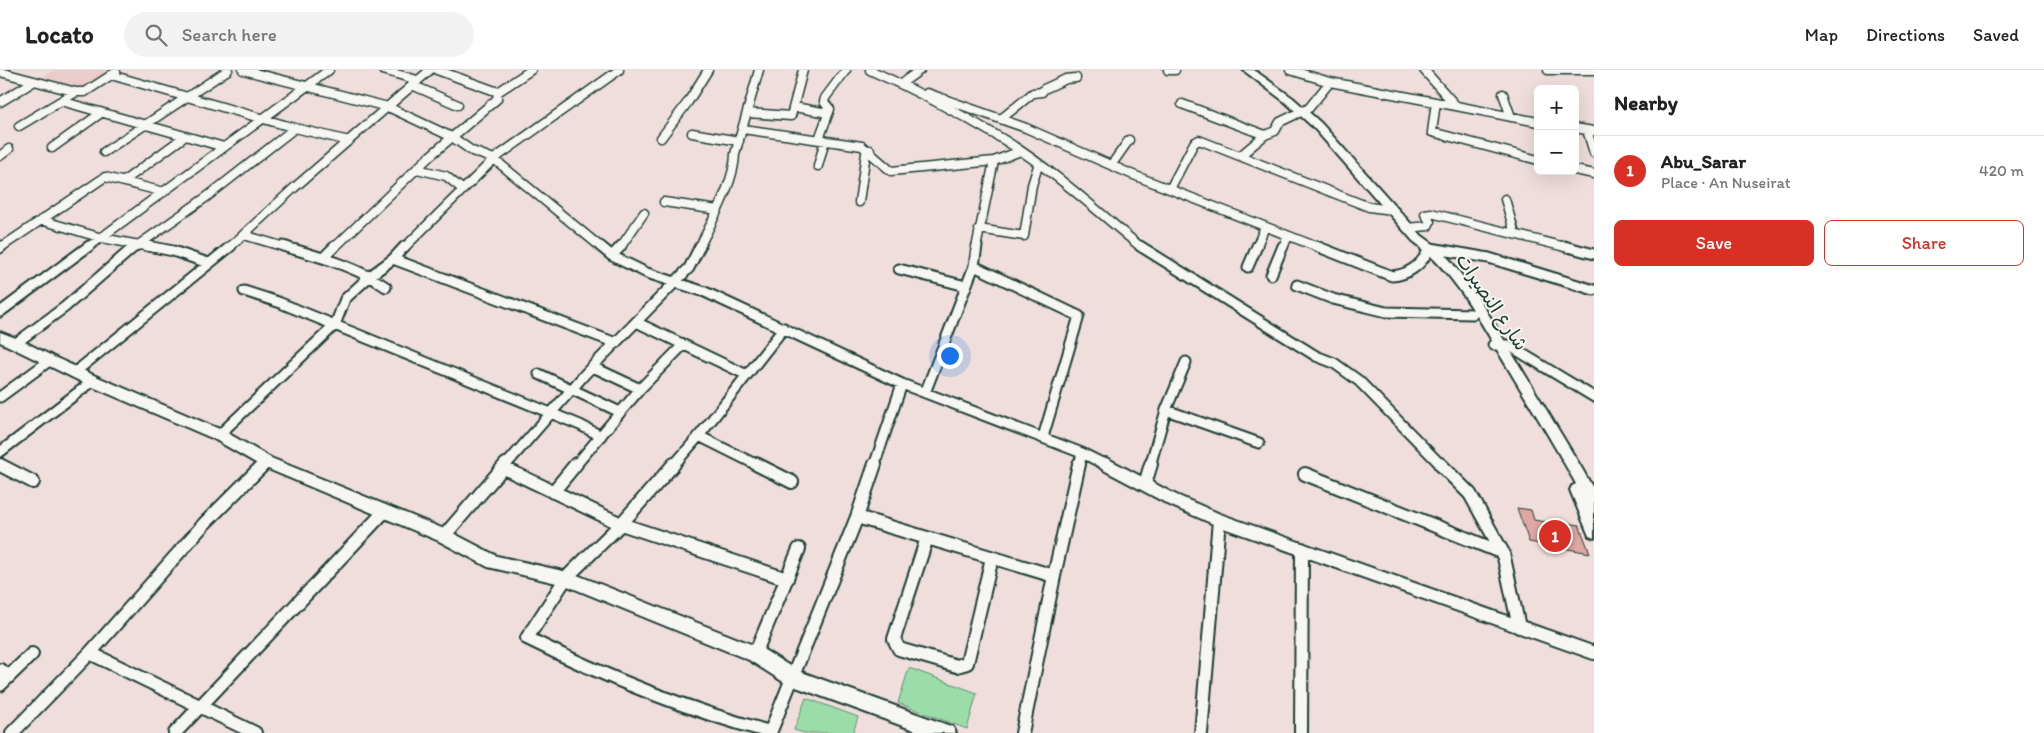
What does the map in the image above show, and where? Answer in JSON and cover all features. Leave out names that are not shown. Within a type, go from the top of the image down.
[{"type":"main road","name":"شارع النصيرات","points":[[1240,70],[1289,100]]},
{"type":"main road","name":"شارع النصيرات","points":[[1248,70],[1303,111],[1421,243],[1466,290],[1497,345],[1594,504]]},
{"type":"main road","points":[[1421,243],[1497,345],[1566,470],[1582,501],[1594,531]]},
{"type":"main road","points":[[0,337],[16,343],[74,373],[219,435],[266,462],[444,536],[494,562],[566,578],[755,654],[791,677],[928,730],[947,733]]},
{"type":"street","points":[[19,77],[30,70]]},
{"type":"street","points":[[0,72],[33,82],[76,92],[85,92],[119,70]]},
{"type":"street","points":[[104,152],[228,70]]},
{"type":"street","points":[[243,70],[388,107],[452,136],[472,151],[494,159],[612,256],[673,282],[705,292],[902,384],[1082,453],[1173,500],[1219,520],[1594,653]]},
{"type":"street","points":[[0,312],[328,70]]},
{"type":"street","points":[[383,70],[458,105]]},
{"type":"street","points":[[74,373],[208,262],[244,235],[294,188],[430,70]]},
{"type":"street","points":[[437,70],[498,92]]},
{"type":"street","points":[[498,92],[531,70]]},
{"type":"street","points":[[219,435],[335,325],[345,299],[370,276],[393,259],[494,159],[619,70]]},
{"type":"street","points":[[661,138],[688,102],[708,70]]},
{"type":"street","points":[[444,536],[572,389],[673,282],[689,268],[718,210],[735,163],[735,154],[759,70],[750,70]]},
{"type":"street","points":[[747,113],[791,116],[803,70]]},
{"type":"street","points":[[818,166],[830,109],[824,102],[825,98],[846,70]]},
{"type":"street","points":[[870,70],[900,80],[1002,140],[1057,178],[1146,251],[1316,356],[1334,363],[1359,381],[1470,494],[1503,553],[1519,627]]},
{"type":"street","points":[[900,80],[920,70]]},
{"type":"street","points":[[1168,70],[1175,70]]},
{"type":"street","points":[[1290,70],[1330,82],[1534,121]]},
{"type":"street","points":[[1424,70],[1456,106]]},
{"type":"street","points":[[1548,70],[1594,70]]},
{"type":"street","points":[[112,75],[295,128],[350,140]]},
{"type":"street","points":[[1001,119],[1033,93],[1042,92],[1044,89],[1066,79],[1076,78]]},
{"type":"street","points":[[0,102],[33,82]]},
{"type":"street","points":[[1240,156],[1265,135],[1275,131],[1280,122],[1309,108],[1330,82]]},
{"type":"street","points":[[915,90],[1001,119],[1112,164],[1131,174],[1392,276],[1402,275],[1425,259],[1421,243],[1430,222],[1425,214],[1430,212],[1594,254]]},
{"type":"street","points":[[19,126],[76,92]]},
{"type":"street","points":[[324,258],[366,215],[452,136],[498,99],[498,92]]},
{"type":"street","points":[[1504,94],[1511,117]]},
{"type":"street","points":[[61,101],[224,147]]},
{"type":"street","points":[[1436,102],[1432,132],[1534,159]]},
{"type":"street","points":[[1182,104],[1265,135]]},
{"type":"street","points":[[794,107],[828,113]]},
{"type":"street","points":[[52,148],[101,113]]},
{"type":"street","points":[[16,343],[65,307],[137,245],[208,196],[295,128]]},
{"type":"street","points":[[743,129],[855,144],[870,150],[886,169],[891,171],[994,161],[1018,152]]},
{"type":"street","points":[[1591,131],[1594,153]]},
{"type":"street","points":[[692,133],[739,141]]},
{"type":"street","points":[[124,181],[184,137]]},
{"type":"street","points":[[1112,164],[1129,140]]},
{"type":"street","points":[[1170,188],[1194,143],[1199,140],[1369,207],[1392,210]]},
{"type":"street","points":[[0,156],[9,149]]},
{"type":"street","points":[[859,202],[866,153],[870,150]]},
{"type":"street","points":[[925,393],[974,266],[979,229],[994,161]]},
{"type":"street","points":[[979,229],[1024,236],[1032,185],[1038,166]]},
{"type":"street","points":[[417,169],[446,176],[462,189]]},
{"type":"street","points":[[1579,171],[1594,174]]},
{"type":"street","points":[[0,248],[105,177],[164,192]]},
{"type":"street","points":[[1505,199],[1515,234]]},
{"type":"street","points":[[664,202],[718,210]]},
{"type":"street","points":[[612,256],[644,213]]},
{"type":"street","points":[[41,220],[102,238],[173,251],[208,262]]},
{"type":"street","points":[[1248,267],[1265,227]]},
{"type":"street","points":[[244,235],[324,258],[370,276],[386,287]]},
{"type":"street","points":[[1271,275],[1288,236]]},
{"type":"street","points":[[1421,243],[1533,270],[1594,290]]},
{"type":"street","points":[[393,259],[616,343]]},
{"type":"street","points":[[974,266],[1079,316],[1043,437]]},
{"type":"street","points":[[899,269],[966,286]]},
{"type":"street","points":[[1297,285],[1333,299],[1386,312],[1473,314]]},
{"type":"street","points":[[244,291],[335,325],[551,413],[601,436]]},
{"type":"street","points":[[636,322],[747,375]]},
{"type":"street","points":[[784,328],[699,436],[621,524],[566,578],[527,638],[577,664],[634,687],[724,720],[770,733],[857,516],[902,384]]},
{"type":"street","points":[[553,492],[640,389],[683,344]]},
{"type":"street","points":[[1497,345],[1508,345],[1594,397]]},
{"type":"street","points":[[0,397],[49,361]]},
{"type":"street","points":[[1145,484],[1166,410],[1186,362]]},
{"type":"street","points":[[593,367],[640,389]]},
{"type":"street","points":[[540,374],[620,412]]},
{"type":"street","points":[[0,452],[93,381]]},
{"type":"street","points":[[1166,410],[1260,443]]},
{"type":"street","points":[[699,436],[792,482]]},
{"type":"street","points":[[1022,733],[1054,576],[1082,453]]},
{"type":"street","points":[[12,733],[90,653],[191,538],[266,462]]},
{"type":"street","points":[[0,465],[33,482]]},
{"type":"street","points":[[504,468],[621,524],[787,579]]},
{"type":"street","points":[[1305,474],[1503,553]]},
{"type":"street","points":[[175,733],[384,512]]},
{"type":"street","points":[[857,516],[1054,576]]},
{"type":"street","points":[[1201,733],[1219,520]]},
{"type":"street","points":[[927,538],[894,638],[899,649],[947,664],[957,666],[967,663],[992,558]]},
{"type":"street","points":[[755,654],[799,549]]},
{"type":"street","points":[[1301,733],[1302,549]]},
{"type":"street","points":[[90,653],[256,733]]},
{"type":"street","points":[[0,685],[5,673],[32,654]]},
{"type":"shaded area","points":[[53,70],[116,70],[86,90],[39,79]]},
{"type":"green space","points":[[909,668],[977,693],[967,729],[898,703]]},
{"type":"green space","points":[[806,698],[858,717],[853,733],[804,733],[794,730]]},
{"type":"building","points":[[1517,508],[1531,510],[1534,520],[1564,525],[1563,522],[1579,525],[1590,553],[1529,542]]},
{"type":"place","name":"Abu_Sarar","points":[[1555,536]]}]
